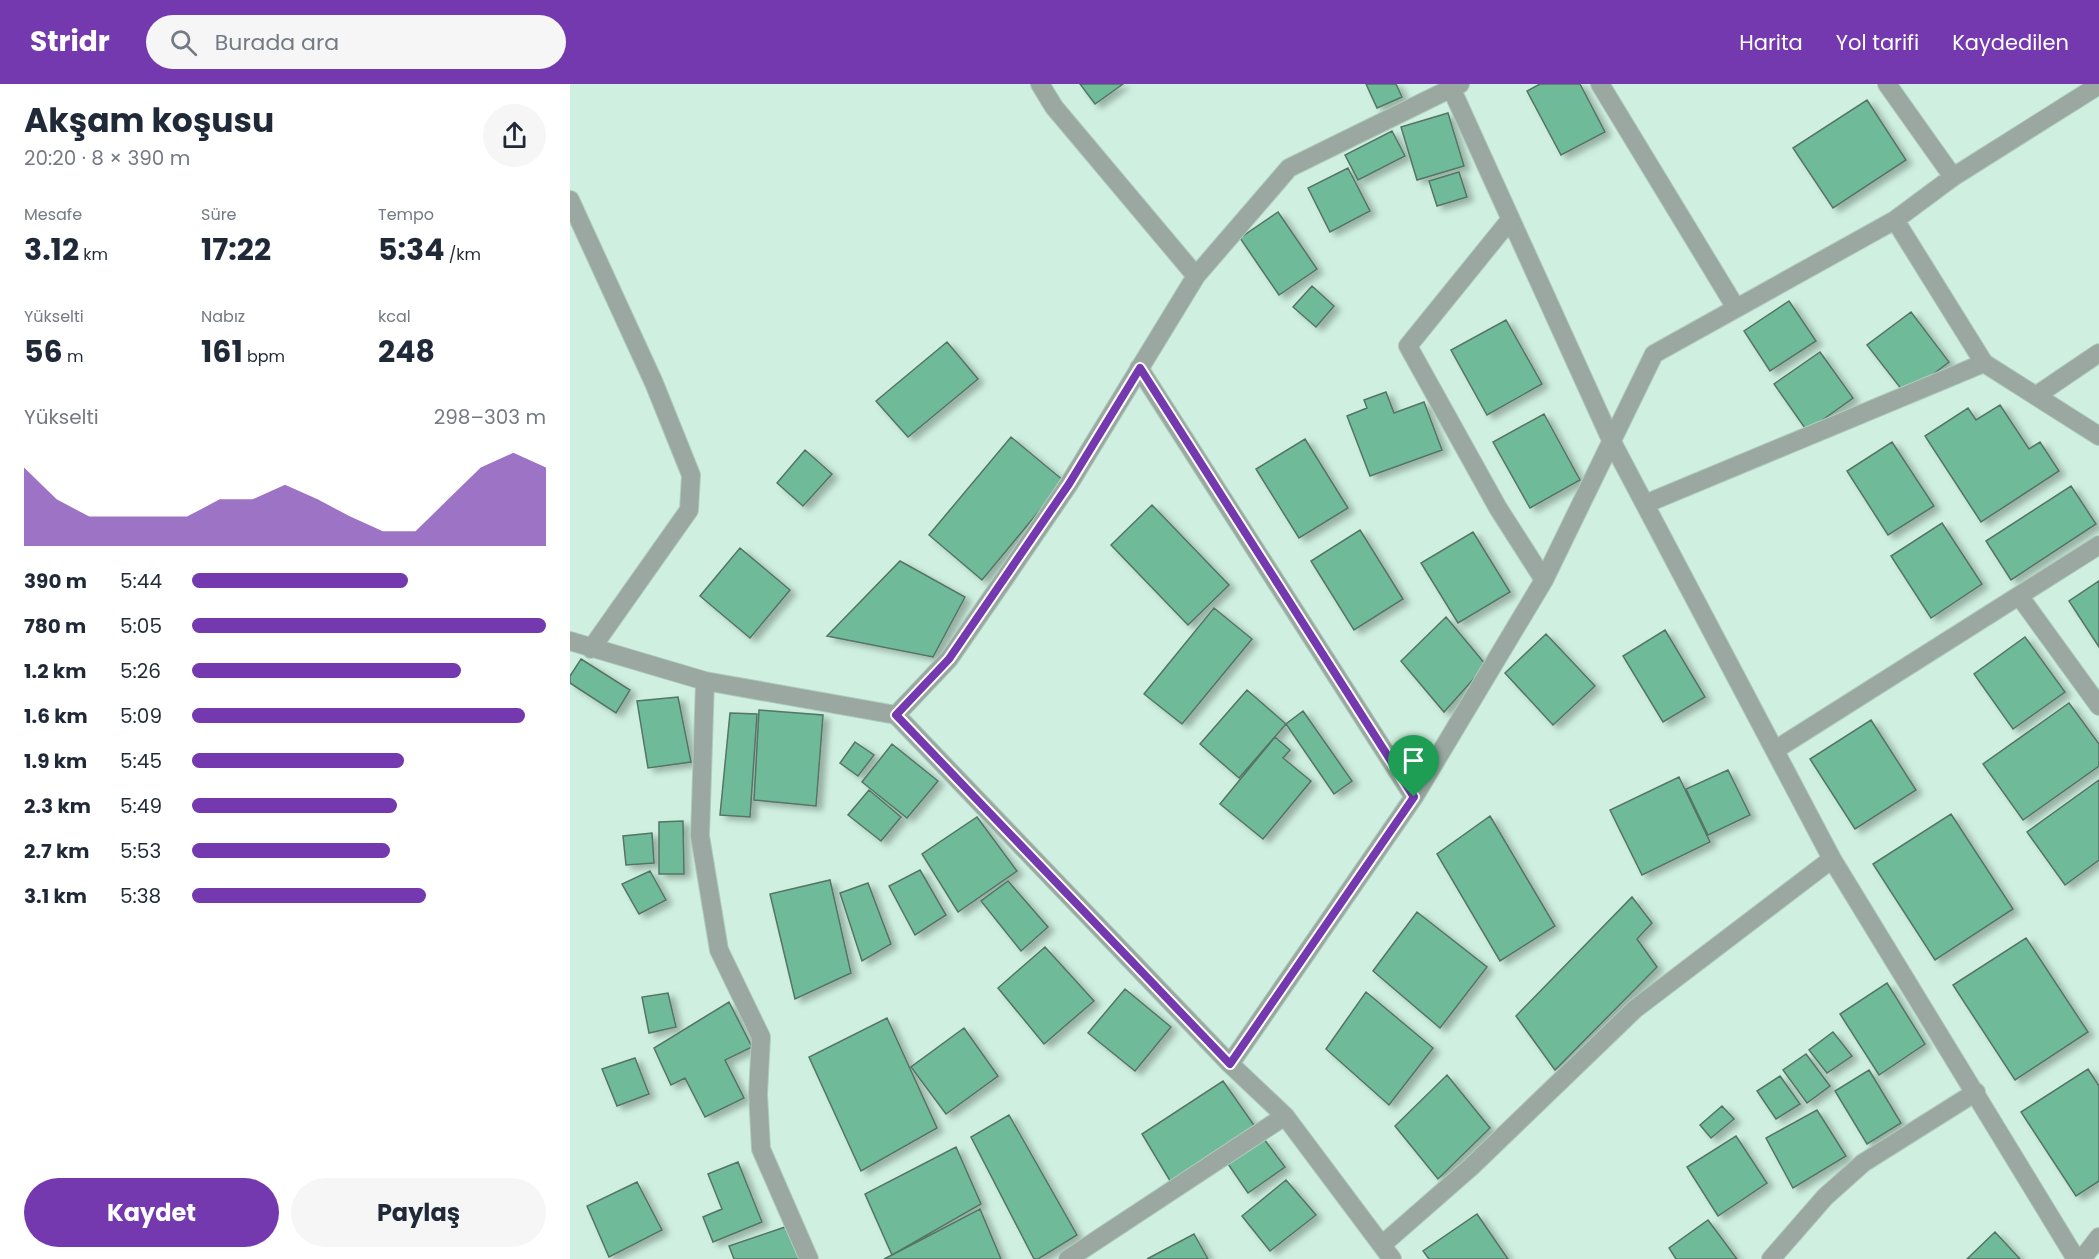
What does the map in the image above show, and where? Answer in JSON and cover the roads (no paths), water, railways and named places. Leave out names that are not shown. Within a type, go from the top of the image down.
[{"type":"street","points":[[1040,84],[1054,107],[1196,276]]},
{"type":"street","points":[[1600,84],[1737,309]]},
{"type":"street","points":[[1887,84],[1953,177]]},
{"type":"street","points":[[1230,1064],[1414,797],[1544,580],[1654,354],[1895,220],[1953,177],[2099,85]]},
{"type":"street","points":[[896,715],[949,659],[1069,484],[1196,276],[1289,168],[1456,87],[1510,220],[1612,442],[1832,859],[2076,1259]]},
{"type":"street","points":[[570,200],[654,383],[691,475],[689,510],[591,649]]},
{"type":"street","points":[[1510,220],[1408,345],[1468,448],[1498,508],[1544,580]]},
{"type":"street","points":[[1895,220],[1984,363],[2099,436]]},
{"type":"street","points":[[2037,395],[2099,353]]},
{"type":"street","points":[[1645,504],[1984,363]]},
{"type":"street","points":[[1140,368],[1414,797]]},
{"type":"street","points":[[1775,750],[2099,545]]},
{"type":"street","points":[[2020,597],[2099,706]]},
{"type":"street","points":[[570,640],[591,649],[705,681],[896,715],[1230,1064],[1285,1116],[1388,1251],[1471,1167],[1635,1009],[1832,859]]},
{"type":"street","points":[[705,681],[700,836],[719,950],[761,1037],[758,1094],[761,1149],[809,1259]]},
{"type":"street","points":[[1771,1259],[1825,1197],[1863,1163],[1976,1092]]},
{"type":"street","points":[[1080,1256],[1285,1116]]},
{"type":"street","points":[[2082,1259],[2099,1237]]}]
